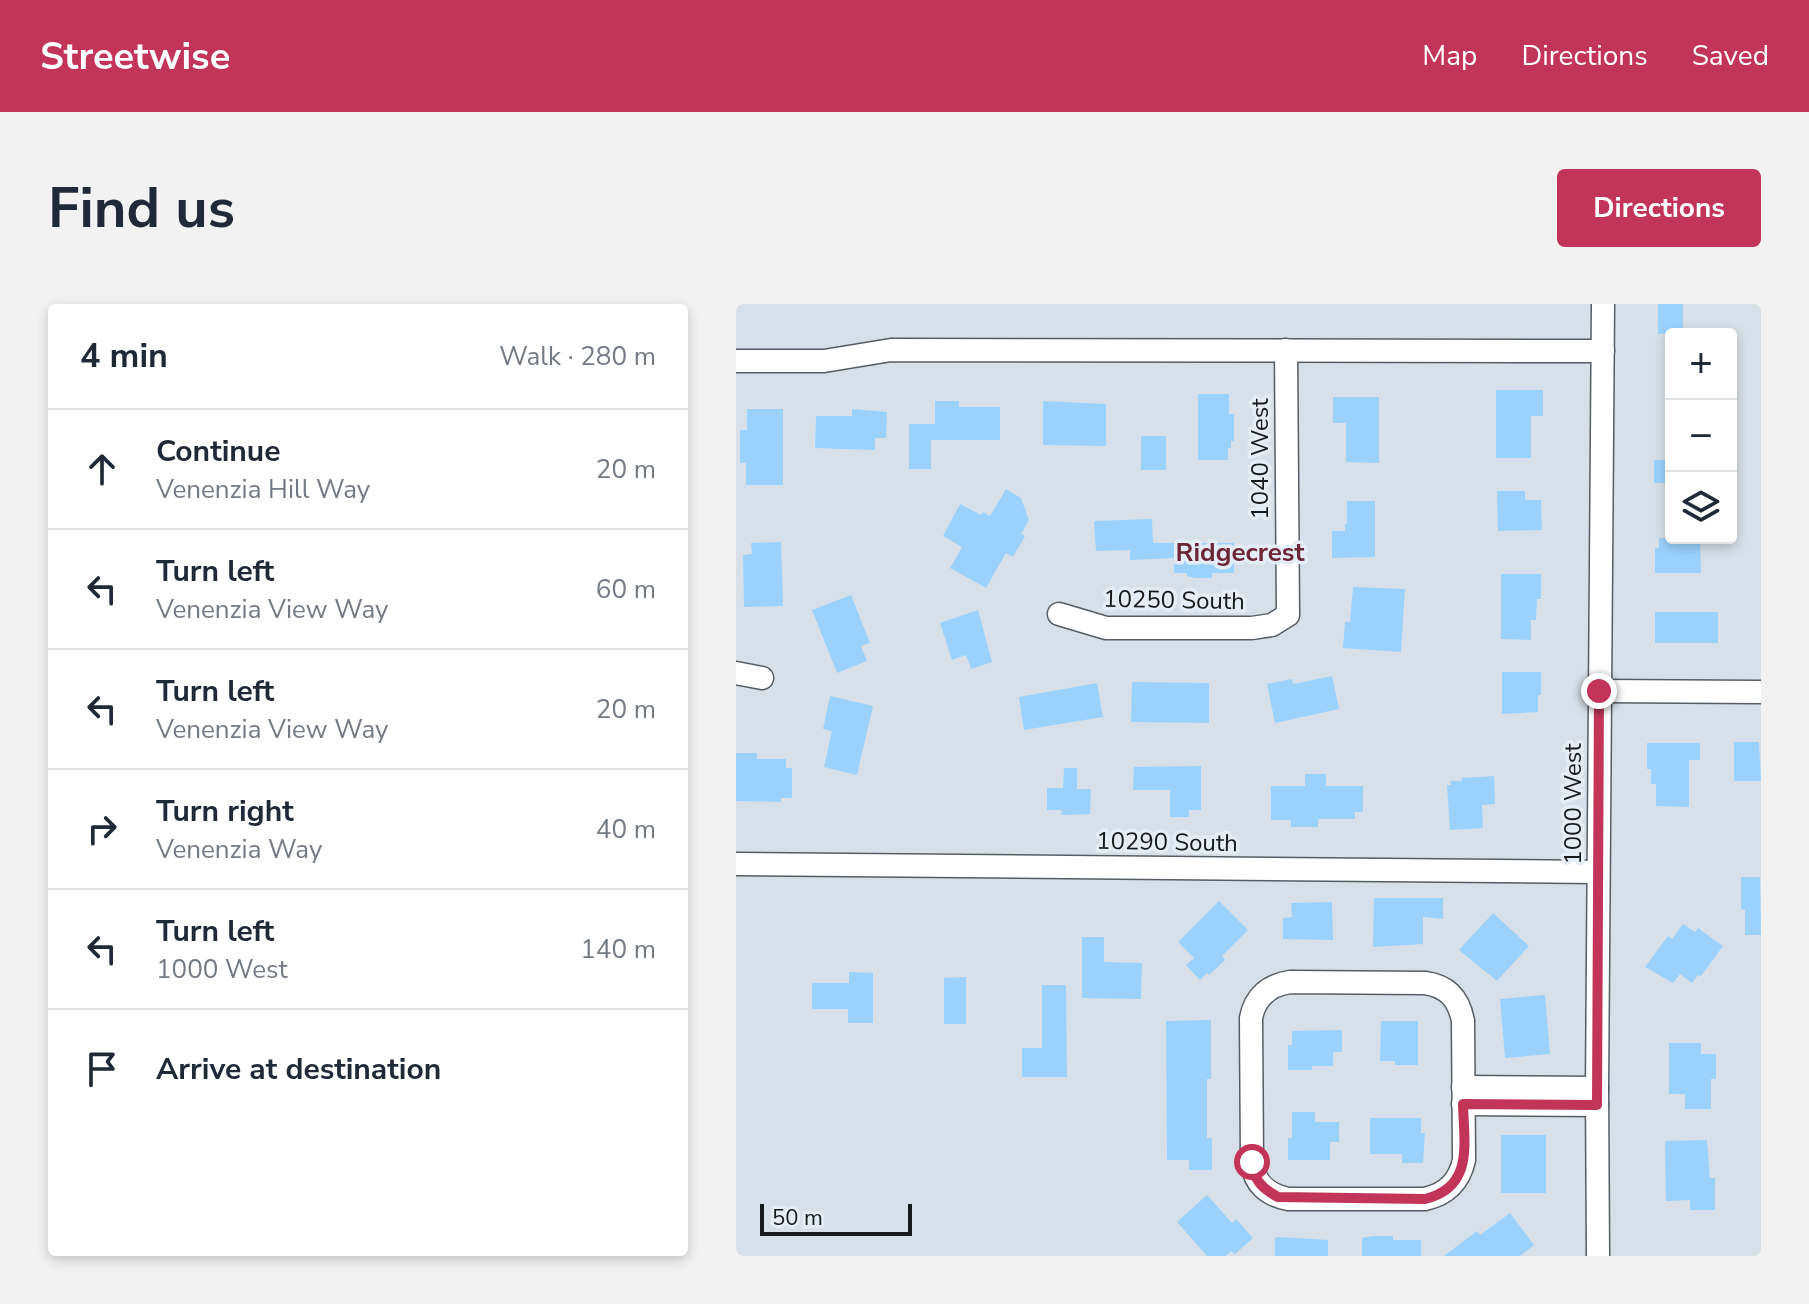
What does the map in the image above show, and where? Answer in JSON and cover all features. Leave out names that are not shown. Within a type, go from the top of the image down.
[{"type":"street","name":"1000 West","points":[[1598,1256],[1603,304]]},
{"type":"street","points":[[736,361],[824,361],[891,350],[1603,351]]},
{"type":"street","name":"1040 West","points":[[1286,350],[1288,615]]},
{"type":"street","name":"10250 South","points":[[1059,614],[1106,628],[1252,628],[1272,625],[1288,615]]},
{"type":"street","points":[[736,673],[762,678]]},
{"type":"street","points":[[1599,691],[1761,692]]},
{"type":"street","name":"10290 South","points":[[736,864],[1598,872]]},
{"type":"street","points":[[1290,982],[1425,983],[1442,987],[1461,1009],[1463,1096],[1464,1160],[1450,1188],[1439,1196],[1425,1199],[1288,1199],[1268,1192],[1256,1179],[1252,1162],[1253,1009],[1262,995],[1278,984],[1290,982]]},
{"type":"street","points":[[1463,1096],[1597,1097]]},
{"type":"building","points":[[1658,304],[1683,304],[1683,328],[1665,328],[1665,334],[1658,334]]},
{"type":"building","points":[[1496,390],[1543,390],[1543,416],[1531,416],[1531,458],[1496,458]]},
{"type":"building","points":[[1198,394],[1229,394],[1229,414],[1234,414],[1234,441],[1228,448],[1228,460],[1198,460]]},
{"type":"building","points":[[1333,397],[1379,397],[1379,463],[1346,462],[1346,423],[1333,423]]},
{"type":"building","points":[[935,401],[959,401],[959,407],[1000,407],[1000,440],[931,440],[931,469],[909,469],[909,424],[935,424]]},
{"type":"building","points":[[1043,401],[1106,404],[1106,446],[1043,445]]},
{"type":"building","points":[[747,409],[783,409],[783,485],[746,485],[746,463],[740,463],[740,430],[747,430]]},
{"type":"building","points":[[852,409],[887,412],[886,438],[875,438],[875,450],[815,448],[816,416],[852,416]]},
{"type":"building","points":[[1141,436],[1166,436],[1166,470],[1141,470]]},
{"type":"building","points":[[1654,460],[1665,460],[1665,483],[1654,483]]},
{"type":"building","points":[[1006,489],[1021,498],[1029,520],[1021,534],[1025,536],[1013,557],[1006,553],[986,588],[950,568],[962,547],[943,536],[960,504],[981,515],[983,512],[990,516]]},
{"type":"building","points":[[1497,491],[1525,491],[1525,500],[1541,500],[1542,530],[1498,531]]},
{"type":"building","points":[[1347,501],[1375,501],[1375,557],[1332,558],[1332,531],[1345,531]]},
{"type":"building","points":[[1152,519],[1153,543],[1234,543],[1234,573],[1212,573],[1212,578],[1195,578],[1187,576],[1187,573],[1174,573],[1174,558],[1130,560],[1130,550],[1096,551],[1094,521]]},
{"type":"building","points":[[1659,538],[1665,538],[1665,544],[1700,544],[1701,573],[1655,573],[1655,548],[1659,548]]},
{"type":"building","points":[[781,542],[783,606],[744,607],[743,555],[752,554],[751,543]]},
{"type":"building","points":[[1501,574],[1541,574],[1541,599],[1537,599],[1536,620],[1531,620],[1531,640],[1501,639]]},
{"type":"building","points":[[1353,587],[1405,589],[1401,652],[1343,648],[1345,622],[1350,622]]},
{"type":"building","points":[[851,595],[870,643],[861,646],[867,661],[837,673],[812,610]]},
{"type":"building","points":[[978,610],[992,662],[971,669],[966,655],[952,660],[940,623]]},
{"type":"building","points":[[1655,612],[1718,612],[1718,643],[1655,643]]},
{"type":"building","points":[[1502,672],[1541,672],[1538,712],[1502,714]]},
{"type":"building","points":[[1332,676],[1339,709],[1275,723],[1267,684],[1292,679],[1293,684]]},
{"type":"building","points":[[1132,682],[1209,683],[1209,723],[1131,722]]},
{"type":"building","points":[[1097,683],[1103,717],[1024,730],[1019,697]]},
{"type":"building","points":[[830,696],[873,706],[857,775],[824,767],[832,731],[823,729]]},
{"type":"building","points":[[1734,742],[1759,742],[1761,781],[1734,781]]},
{"type":"building","points":[[1647,743],[1700,743],[1700,760],[1689,760],[1689,807],[1656,806],[1656,784],[1651,784],[1651,769],[1647,769]]},
{"type":"building","points":[[736,753],[757,753],[757,759],[786,759],[786,768],[792,768],[792,798],[781,798],[781,802],[736,801]]},
{"type":"building","points":[[1201,766],[1201,810],[1189,810],[1189,817],[1170,817],[1170,790],[1133,790],[1134,767]]},
{"type":"building","points":[[1064,768],[1077,768],[1077,789],[1091,789],[1090,814],[1061,815],[1062,810],[1047,810],[1047,788],[1063,788]]},
{"type":"building","points":[[1305,774],[1326,774],[1326,786],[1363,786],[1363,812],[1355,812],[1355,819],[1318,819],[1318,827],[1291,827],[1291,820],[1271,820],[1271,786],[1305,786]]},
{"type":"building","points":[[1494,776],[1495,804],[1482,805],[1483,828],[1450,830],[1447,785],[1451,785],[1450,781]]},
{"type":"building","points":[[1741,877],[1760,877],[1761,935],[1745,935]]},
{"type":"building","points":[[1374,898],[1443,898],[1443,919],[1423,917],[1423,944],[1373,947]]},
{"type":"building","points":[[1219,901],[1248,930],[1222,956],[1225,960],[1200,980],[1186,965],[1194,958],[1178,942]]},
{"type":"building","points":[[1332,902],[1333,940],[1283,939],[1283,918],[1292,917],[1291,903]]},
{"type":"building","points":[[1493,913],[1529,946],[1497,981],[1459,950]]},
{"type":"building","points":[[1683,924],[1695,932],[1698,928],[1723,946],[1701,976],[1698,975],[1692,983],[1680,974],[1673,983],[1645,967],[1668,936],[1672,939]]},
{"type":"building","points":[[1082,937],[1104,937],[1104,962],[1142,963],[1141,999],[1082,998]]},
{"type":"building","points":[[849,972],[873,973],[873,1023],[848,1023],[848,1009],[812,1009],[812,983],[849,983]]},
{"type":"building","points":[[966,977],[966,1024],[944,1024],[944,978]]},
{"type":"building","points":[[1042,985],[1066,985],[1067,1077],[1022,1077],[1022,1048],[1042,1048]]},
{"type":"building","points":[[1545,995],[1550,1054],[1505,1058],[1500,999]]},
{"type":"building","points":[[1211,1020],[1207,1138],[1212,1138],[1212,1170],[1189,1170],[1189,1160],[1167,1160],[1166,1021]]},
{"type":"building","points":[[1381,1021],[1418,1021],[1418,1065],[1395,1065],[1395,1061],[1380,1061]]},
{"type":"building","points":[[1342,1030],[1342,1052],[1333,1052],[1333,1066],[1288,1070],[1288,1045],[1292,1045],[1292,1031]]},
{"type":"building","points":[[1669,1043],[1701,1043],[1701,1054],[1716,1054],[1716,1079],[1711,1079],[1711,1109],[1685,1109],[1685,1094],[1669,1094]]},
{"type":"building","points":[[1292,1112],[1315,1112],[1315,1122],[1339,1122],[1339,1142],[1330,1142],[1330,1160],[1288,1160]]},
{"type":"building","points":[[1370,1118],[1421,1118],[1421,1133],[1425,1133],[1423,1163],[1402,1163],[1402,1154],[1370,1154]]},
{"type":"building","points":[[1501,1135],[1546,1135],[1546,1193],[1501,1193]]},
{"type":"building","points":[[1707,1140],[1710,1178],[1715,1178],[1715,1210],[1690,1210],[1690,1200],[1666,1201],[1665,1141]]},
{"type":"building","points":[[1207,1195],[1232,1223],[1236,1219],[1253,1238],[1235,1254],[1231,1251],[1226,1256],[1207,1256],[1177,1222]]},
{"type":"building","points":[[1510,1213],[1534,1245],[1520,1256],[1444,1256],[1477,1231],[1480,1235]]},
{"type":"building","points":[[1275,1238],[1328,1240],[1328,1256],[1275,1256]]},
{"type":"building","points":[[1362,1238],[1421,1240],[1421,1256],[1362,1256]]},
{"type":"district","name":"Ridgecrest","points":[[1240,552]]},
{"type":"route","points":[[1252,1162],[1261,1187],[1278,1197],[1425,1199],[1439,1196],[1450,1188],[1461,1171],[1464,1160],[1463,1104],[1597,1105],[1599,691]]}]
